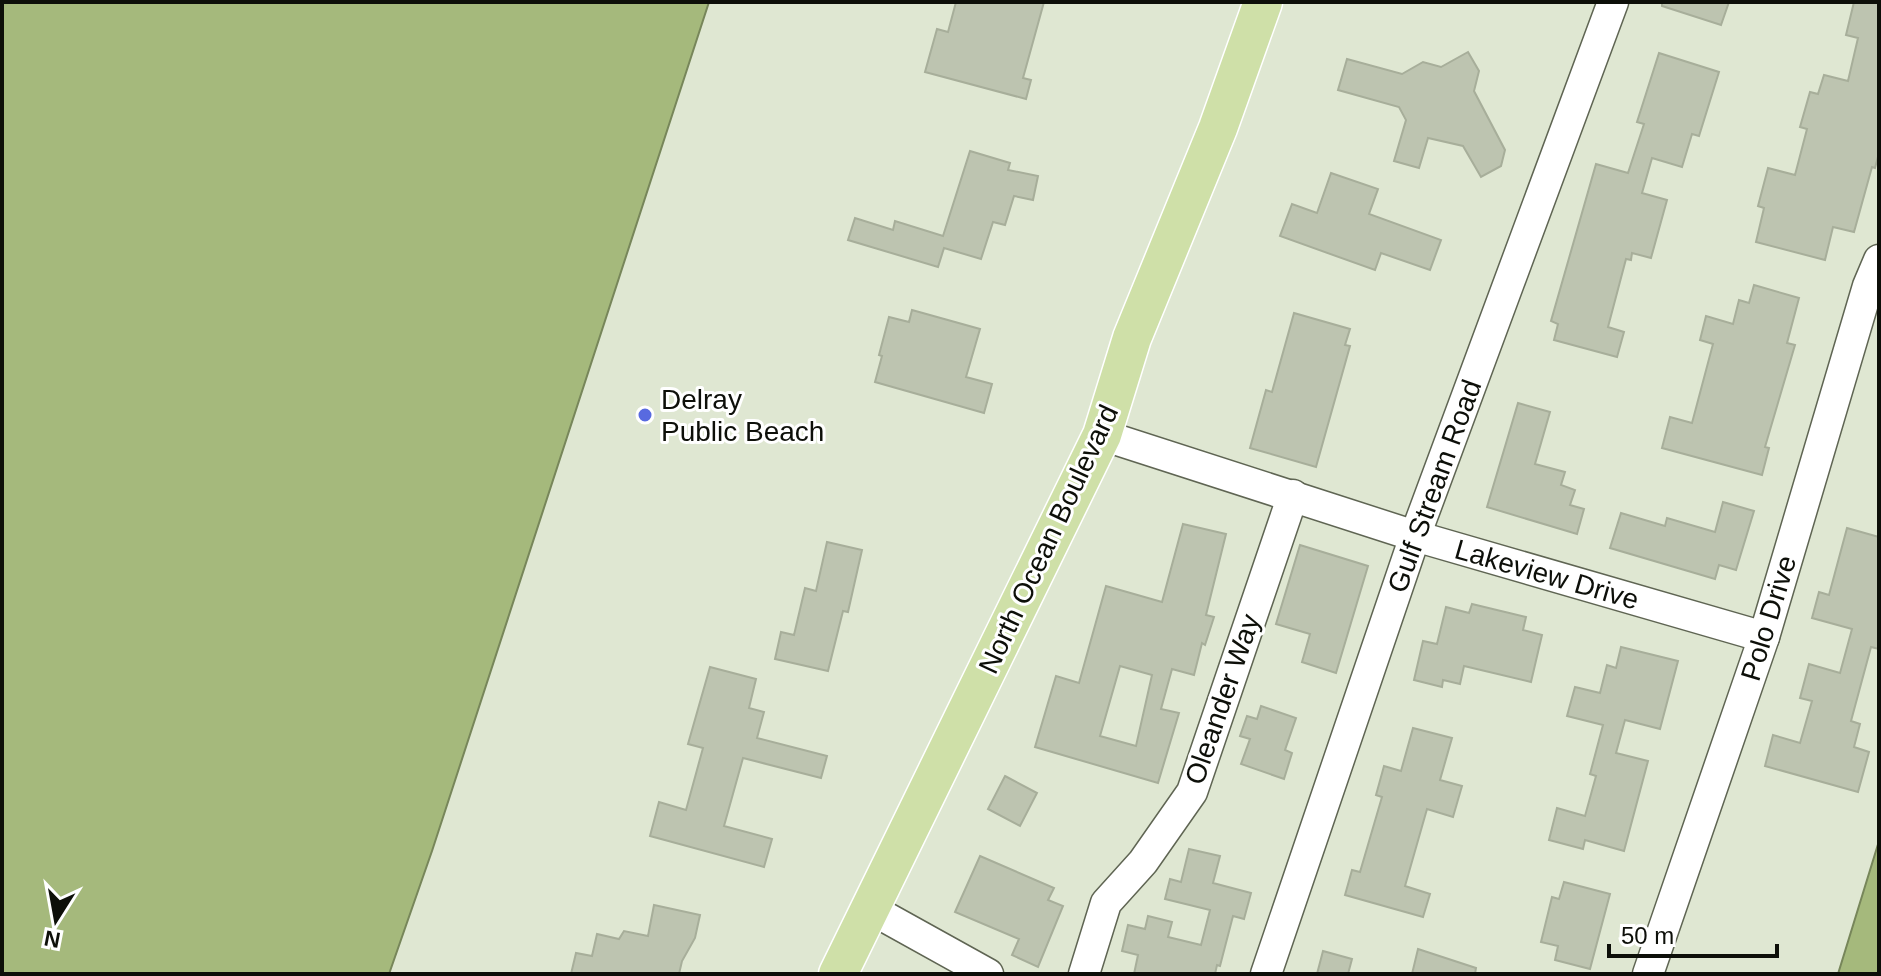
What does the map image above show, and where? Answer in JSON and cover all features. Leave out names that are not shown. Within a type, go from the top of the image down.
[{"type":"main road","name":"North Ocean Boulevard","points":[[838,974],[1102,435],[1132,338],[1218,128],[1263,2]]},
{"type":"street","name":"Gulf Stream Road","points":[[1266,974],[1415,536],[1613,2]]},
{"type":"street","name":"Polo Drive","points":[[1648,974],[1764,637],[1868,286],[1879,260]]},
{"type":"street","name":"Lakeview Drive","points":[[1102,435],[1415,536],[1764,637]]},
{"type":"street","name":"Oleander Way","points":[[1084,974],[1106,903],[1143,862],[1192,792],[1293,495]]},
{"type":"street","points":[[869,908],[988,974]]},
{"type":"shaded area","points":[[2,2],[709,2],[389,974],[2,974]]},
{"type":"shaded area","points":[[1879,841],[1879,974],[1838,974]]},
{"type":"building","points":[[956,2],[1044,2],[1023,78],[1031,80],[1026,99],[925,72],[937,29],[948,32]]},
{"type":"building","points":[[1662,2],[1729,2],[1721,25],[1662,6]]},
{"type":"building","points":[[1854,2],[1879,2],[1879,153],[1875,168],[1872,167],[1854,232],[1833,227],[1825,260],[1756,242],[1764,208],[1758,206],[1768,168],[1795,175],[1807,129],[1800,127],[1810,92],[1818,94],[1824,75],[1848,81],[1858,38],[1846,35]]},
{"type":"building","points":[[1468,52],[1479,71],[1474,91],[1505,150],[1501,166],[1481,177],[1463,146],[1428,138],[1419,168],[1394,161],[1406,120],[1399,107],[1338,90],[1347,59],[1402,74],[1423,62],[1441,67]]},
{"type":"building","points":[[1659,53],[1719,72],[1699,136],[1692,134],[1682,167],[1652,158],[1642,193],[1667,200],[1651,258],[1632,253],[1631,260],[1626,259],[1608,327],[1624,332],[1617,357],[1554,340],[1558,324],[1551,321],[1596,164],[1628,173],[1644,124],[1637,122]]},
{"type":"building","points":[[970,151],[1010,163],[1008,170],[1038,176],[1033,200],[1014,196],[1005,225],[993,222],[981,259],[944,248],[938,267],[848,240],[855,218],[893,230],[895,221],[943,236]]},
{"type":"building","points":[[1331,173],[1378,189],[1369,214],[1441,240],[1430,270],[1381,253],[1375,270],[1280,236],[1292,204],[1317,213]]},
{"type":"building","points":[[1754,285],[1799,298],[1787,343],[1795,345],[1765,447],[1769,448],[1762,475],[1662,448],[1670,417],[1692,423],[1713,344],[1700,340],[1706,316],[1733,324],[1739,300],[1749,303]]},
{"type":"building","points":[[912,310],[980,329],[966,377],[992,384],[984,413],[875,382],[889,317],[909,322]]},
{"type":"building","points":[[1294,313],[1350,329],[1345,345],[1350,346],[1316,467],[1250,448],[1266,390],[1272,392]]},
{"type":"building","points":[[1518,403],[1550,412],[1535,464],[1565,472],[1561,485],[1575,490],[1570,505],[1584,509],[1577,534],[1487,507]]},
{"type":"building","points":[[1723,502],[1754,511],[1736,570],[1719,565],[1715,579],[1610,548],[1621,513],[1665,526],[1667,518],[1715,532]]},
{"type":"building","points":[[1183,524],[1226,534],[1206,615],[1214,617],[1205,645],[1202,643],[1194,675],[1172,669],[1161,709],[1179,713],[1158,783],[1035,747],[1056,676],[1079,683],[1106,586],[1162,602]],"holes":[[[1120,666],[1152,675],[1136,746],[1100,736]]]},
{"type":"building","points":[[1847,528],[1879,537],[1879,649],[1871,647],[1851,721],[1860,724],[1854,747],[1869,752],[1858,792],[1765,766],[1773,735],[1800,743],[1812,701],[1800,698],[1809,664],[1840,673],[1852,629],[1812,618],[1819,592],[1829,595]]},
{"type":"building","points":[[827,542],[862,550],[848,612],[843,611],[828,671],[775,659],[781,632],[794,635],[805,588],[816,591]]},
{"type":"building","points":[[1300,545],[1368,566],[1336,673],[1302,662],[1310,634],[1276,624]]},
{"type":"building","points":[[1472,604],[1526,617],[1523,630],[1542,635],[1531,682],[1464,666],[1460,684],[1443,680],[1442,687],[1414,680],[1423,641],[1437,644],[1446,607],[1469,613]]},
{"type":"building","points":[[1621,647],[1678,661],[1660,729],[1625,720],[1616,753],[1648,761],[1624,851],[1585,840],[1583,849],[1549,840],[1557,808],[1585,816],[1596,776],[1590,774],[1603,725],[1567,716],[1575,687],[1600,693],[1607,665],[1616,668]]},
{"type":"building","points":[[710,667],[756,679],[749,708],[764,712],[757,738],[827,756],[821,778],[743,758],[724,826],[772,839],[764,867],[650,836],[659,802],[686,810],[703,748],[688,744]]},
{"type":"building","points":[[1261,706],[1296,718],[1285,750],[1292,753],[1284,779],[1241,764],[1250,739],[1240,736],[1247,716],[1257,719]]},
{"type":"building","points":[[1413,728],[1452,738],[1440,780],[1462,786],[1453,817],[1427,809],[1405,886],[1430,894],[1423,917],[1345,895],[1352,870],[1360,872],[1382,797],[1376,795],[1384,766],[1401,771]]},
{"type":"building","points":[[1005,776],[1037,793],[1020,826],[988,809]]},
{"type":"building","points":[[1189,849],[1220,856],[1213,883],[1251,893],[1244,919],[1233,916],[1220,966],[1217,965],[1215,974],[1134,974],[1138,955],[1122,951],[1128,925],[1145,929],[1148,916],[1172,922],[1168,937],[1201,945],[1210,910],[1165,899],[1170,879],[1181,882]]},
{"type":"building","points":[[980,856],[1054,888],[1048,900],[1063,906],[1038,967],[1012,955],[1019,939],[955,912]]},
{"type":"building","points":[[1564,882],[1610,894],[1590,969],[1555,960],[1558,946],[1541,942],[1552,897],[1559,899]]},
{"type":"building","points":[[654,905],[700,915],[695,938],[682,961],[679,974],[571,974],[576,953],[592,956],[597,934],[619,939],[624,931],[648,936]]},
{"type":"building","points":[[1418,949],[1476,968],[1475,974],[1412,974]]},
{"type":"building","points":[[1323,951],[1352,959],[1348,974],[1317,974]]},
{"type":"place","name":"Delray Public Beach","points":[[645,415]]}]
